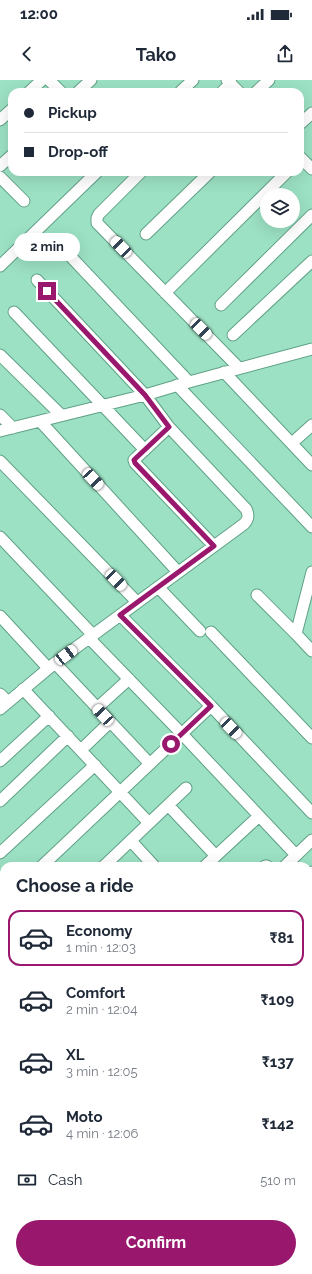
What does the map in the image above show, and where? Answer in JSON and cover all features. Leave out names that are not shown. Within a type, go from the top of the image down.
[{"type":"street","points":[[33,88],[42,80]]},
{"type":"street","points":[[49,80],[57,88]]},
{"type":"street","points":[[82,88],[90,80]]},
{"type":"street","points":[[184,88],[193,80]]},
{"type":"street","points":[[260,88],[269,80]]},
{"type":"street","points":[[0,120],[8,113]]},
{"type":"street","points":[[304,120],[312,113]]},
{"type":"street","points":[[0,166],[8,159]]},
{"type":"street","points":[[304,162],[312,169]]},
{"type":"street","points":[[0,266],[93,176]]},
{"type":"street","points":[[137,176],[99,214],[97,223],[239,368]]},
{"type":"street","points":[[146,234],[206,176]]},
{"type":"street","points":[[165,293],[283,176]]},
{"type":"street","points":[[0,177],[24,201]]},
{"type":"street","points":[[220,305],[312,215]]},
{"type":"street","points":[[57,242],[188,382]]},
{"type":"street","points":[[233,335],[312,262]]},
{"type":"street","points":[[0,694],[4,705],[91,636],[244,524],[247,521],[248,513],[246,509],[169,427],[145,395],[37,280]]},
{"type":"street","points":[[14,312],[145,450]]},
{"type":"street","points":[[0,432],[61,415],[145,395],[312,349]]},
{"type":"street","points":[[0,355],[61,415]]},
{"type":"street","points":[[224,372],[312,465]]},
{"type":"street","points":[[177,385],[312,527]]},
{"type":"street","points":[[0,415],[13,428]]},
{"type":"street","points":[[40,421],[178,572]]},
{"type":"street","points":[[292,444],[312,425]]},
{"type":"street","points":[[169,427],[134,460],[135,463],[214,546]]},
{"type":"street","points":[[0,460],[137,602]]},
{"type":"street","points":[[0,537],[129,679],[296,855]]},
{"type":"street","points":[[296,634],[312,572]]},
{"type":"street","points":[[158,587],[200,631]]},
{"type":"street","points":[[257,595],[312,651]]},
{"type":"street","points":[[120,615],[211,706],[312,813]]},
{"type":"street","points":[[0,616],[96,708],[150,764]]},
{"type":"street","points":[[212,632],[312,738]]},
{"type":"street","points":[[96,708],[129,679]]},
{"type":"street","points":[[23,689],[149,823]]},
{"type":"street","points":[[46,862],[211,706]]},
{"type":"street","points":[[0,761],[49,716]]},
{"type":"street","points":[[80,750],[110,722]]},
{"type":"street","points":[[0,801],[68,736]]},
{"type":"street","points":[[0,854],[95,765]]},
{"type":"street","points":[[108,862],[186,788]]},
{"type":"street","points":[[168,805],[216,856]]},
{"type":"street","points":[[209,862],[259,816]]},
{"type":"street","points":[[289,862],[312,840]]},
{"type":"street","points":[[131,841],[150,862]]},
{"type":"route","points":[[47,291],[145,395],[169,427],[134,460],[135,463],[214,546],[120,615],[211,706],[171,744]]}]
